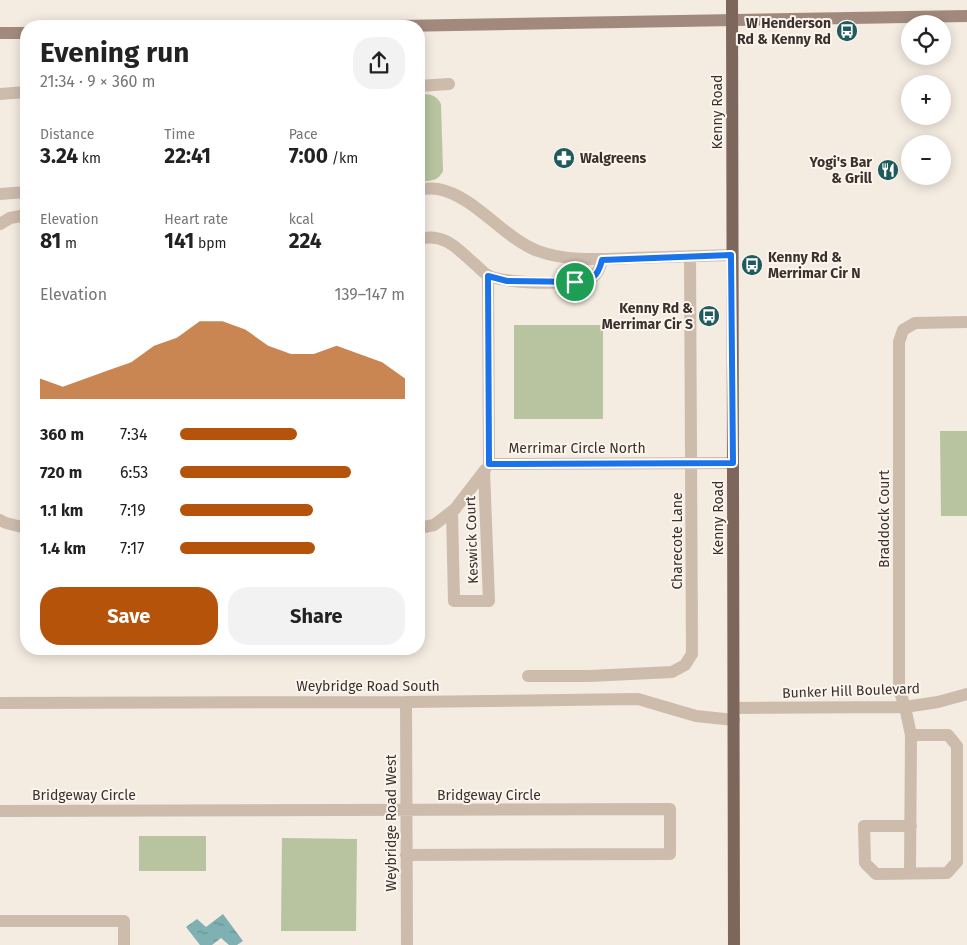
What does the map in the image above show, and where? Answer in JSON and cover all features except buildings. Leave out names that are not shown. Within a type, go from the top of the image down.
[{"type":"main road","name":"Kenny Road","points":[[732,0],[731,255],[734,945]]},
{"type":"main road","points":[[425,26],[967,16]]},
{"type":"main road","points":[[0,33],[20,33]]},
{"type":"street","points":[[425,86],[448,84]]},
{"type":"street","points":[[0,94],[20,92]]},
{"type":"street","points":[[425,189],[436,189],[451,193],[515,238],[537,251],[566,257],[602,260],[731,255]]},
{"type":"street","points":[[0,194],[20,192]]},
{"type":"street","points":[[0,224],[10,218],[20,216]]},
{"type":"street","points":[[425,238],[431,236],[446,240],[488,276],[507,281],[584,282],[593,278],[600,271],[602,260]]},
{"type":"street","name":"Charecote Lane","points":[[528,676],[589,676],[672,672],[685,665],[692,654],[690,256]]},
{"type":"street","points":[[425,527],[434,525],[452,511],[486,468],[488,276]]},
{"type":"street","name":"Braddock Court","points":[[910,873],[911,735],[899,690],[899,342],[903,330],[915,323],[967,322]]},
{"type":"street","name":"Merrimar Circle North","points":[[486,468],[692,462],[733,463]]},
{"type":"street","name":"Keswick Court","points":[[452,511],[454,601],[490,601],[486,468]]},
{"type":"street","points":[[0,520],[20,526]]},
{"type":"street","name":"Bunker Hill Boulevard","points":[[734,714],[905,707],[938,702],[967,694]]},
{"type":"street","name":"Weybridge Road South","points":[[0,703],[406,702],[638,699],[696,716],[734,714]]},
{"type":"street","name":"Weybridge Road West","points":[[406,702],[407,945]]},
{"type":"street","points":[[911,735],[948,735],[957,746],[957,862],[946,873],[876,874],[865,863],[864,826],[911,826]]},
{"type":"street","name":"Bridgeway Circle","points":[[0,810],[670,809],[670,854],[406,855]]},
{"type":"street","points":[[0,921],[124,921],[124,945]]},
{"type":"green space","points":[[425,94],[437,98],[441,104],[443,171],[439,177],[425,181]]},
{"type":"green space","points":[[514,325],[603,325],[603,419],[514,419]]},
{"type":"green space","points":[[940,431],[967,431],[967,516],[941,516]]},
{"type":"green space","points":[[139,836],[206,836],[206,871],[139,871]]},
{"type":"green space","points":[[282,838],[357,839],[356,931],[281,931]]},
{"type":"water","points":[[223,914],[243,941],[237,945],[229,945],[221,938],[212,945],[200,945],[186,927],[197,919],[206,927]]},
{"type":"place","name":"W Henderson Rd & Kenny Rd","points":[[847,31]]},
{"type":"place","name":"Walgreens","points":[[564,158]]},
{"type":"place","name":"Yogi's Bar & Grill","points":[[888,170]]},
{"type":"place","name":"Kenny Rd & Merrimar Cir N","points":[[752,265]]},
{"type":"place","name":"Kenny Rd & Merrimar Cir S","points":[[709,316]]},
{"type":"route","points":[[731,255],[733,463],[606,462],[489,464],[488,276],[507,281],[575,282],[584,282],[593,278],[600,271],[602,260],[731,255]]}]
